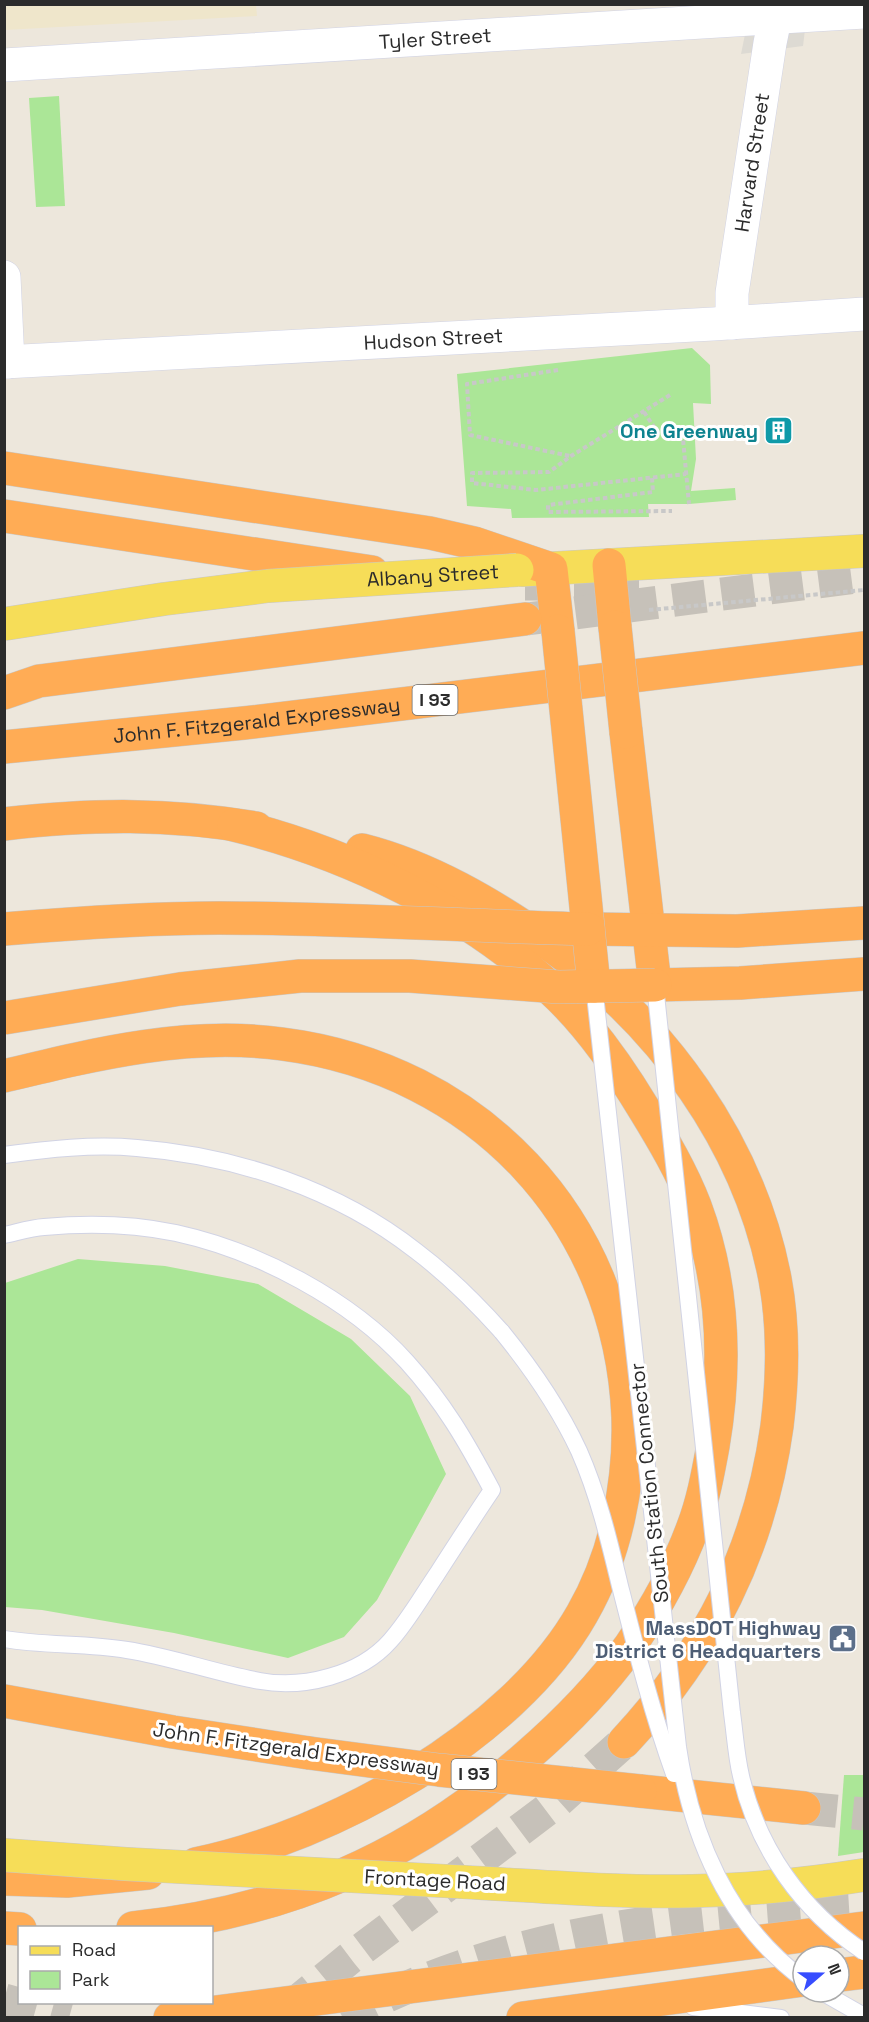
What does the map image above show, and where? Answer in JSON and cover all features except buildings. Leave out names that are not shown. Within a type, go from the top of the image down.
[{"type":"highway","points":[[4,468],[453,537],[526,570],[558,631],[594,986]]},
{"type":"highway","points":[[4,516],[425,578],[526,570]]},
{"type":"highway","points":[[609,566],[628,619],[648,930],[655,985]]},
{"type":"highway","points":[[4,693],[39,681],[525,619]]},
{"type":"highway","name":"John F. Fitzgerald Expressway","points":[[4,747],[254,722],[864,648]]},
{"type":"highway","points":[[4,824],[66,818],[134,816],[188,819],[338,844],[414,867],[478,900],[531,931],[556,949],[598,982],[628,1010],[672,1060],[721,1134],[752,1198],[763,1231],[775,1280],[782,1347],[779,1408],[766,1486],[749,1542],[726,1597],[712,1623],[662,1698],[624,1742]]},
{"type":"highway","points":[[150,1926],[234,1911],[302,1891],[363,1867],[412,1842],[437,1826],[487,1790],[533,1751],[579,1705],[628,1648],[666,1584],[693,1527],[702,1500],[720,1401],[722,1369],[717,1285],[694,1202],[667,1147],[633,1090],[594,1035],[550,988],[496,944],[444,911],[350,863],[270,834],[234,825]]},
{"type":"highway","points":[[4,929],[155,919],[228,918],[736,932],[864,923]]},
{"type":"highway","points":[[4,1018],[180,989],[300,976],[410,976],[559,987],[740,983],[864,974]]},
{"type":"highway","points":[[4,1076],[93,1054],[132,1048],[194,1042],[251,1041],[309,1048],[362,1061],[389,1071],[437,1095],[488,1129],[510,1149],[552,1196],[588,1253],[601,1283],[619,1346],[625,1377],[628,1442],[621,1506],[614,1536],[605,1565],[582,1616],[567,1639],[531,1682],[487,1721],[432,1763],[341,1815],[280,1840],[213,1861],[102,1879],[67,1881],[4,1879]]},
{"type":"highway","name":"John F. Fitzgerald Expressway","points":[[4,1701],[309,1753],[439,1770],[804,1808]]},
{"type":"highway","points":[[4,1725],[141,1726]]},
{"type":"highway","points":[[170,2018],[864,1928]]},
{"type":"highway","points":[[523,2018],[791,1981]]},
{"type":"main road","name":"Albany Street","points":[[4,624],[164,599],[268,586],[864,551]]},
{"type":"main road","name":"Frontage Road","points":[[4,1855],[115,1864],[626,1890],[692,1891],[782,1886],[864,1875]]},
{"type":"street","name":"Tyler Street","points":[[4,65],[777,10],[864,12]]},
{"type":"street","name":"Harvard Street","points":[[732,323],[732,293],[777,10]]},
{"type":"street","points":[[4,277],[7,362]]},
{"type":"street","name":"Hudson Street","points":[[7,362],[864,314]]},
{"type":"lane","points":[[655,985],[732,1713],[741,1776],[760,1832],[783,1874],[820,1916],[864,1952]]},
{"type":"lane","name":"South Station Connector","points":[[594,986],[678,1747],[687,1796],[703,1845],[724,1890],[754,1931],[791,1968]]},
{"type":"lane","points":[[4,1155],[84,1147],[136,1148],[200,1156],[269,1174],[343,1205],[394,1235],[439,1269],[470,1298],[523,1357],[553,1402],[579,1452],[590,1478],[606,1530],[656,1718],[680,1791],[703,1845]]},
{"type":"lane","points":[[4,1235],[42,1227],[133,1226],[176,1233],[217,1245],[261,1261],[303,1282],[344,1307],[405,1360],[433,1392],[456,1424],[492,1490],[407,1619],[389,1642],[372,1656],[334,1675],[312,1682],[285,1684],[261,1681],[127,1650],[25,1643],[4,1639]]},
{"type":"lane","points":[[843,2004],[864,2016]]},
{"type":"lane","points":[[606,2018],[667,2009],[701,2007],[781,2018]]},
{"type":"path","points":[[568,369],[467,384],[470,435],[570,456]]},
{"type":"path","points":[[670,395],[570,456],[549,472],[472,473],[472,483],[536,490],[686,474]]},
{"type":"path","points":[[644,412],[658,433],[683,439],[689,504]]},
{"type":"path","points":[[652,478],[653,492],[548,505],[548,512],[672,511]]},
{"type":"path","points":[[628,619],[864,590]]},
{"type":"shaded area","points":[[256,4],[257,16],[5,30],[5,5]]},
{"type":"shaded area","points":[[751,5],[808,5],[803,46],[741,54]]},
{"type":"green space","points":[[59,96],[65,206],[36,207],[29,98]]},
{"type":"green space","points":[[692,348],[710,365],[711,404],[693,403],[696,459],[691,491],[735,488],[736,500],[689,504],[648,504],[649,517],[512,518],[511,509],[467,506],[457,374]]},
{"type":"green space","points":[[78,1259],[165,1266],[258,1284],[351,1339],[410,1396],[446,1474],[377,1600],[344,1637],[288,1658],[174,1633],[42,1610],[5,1607],[5,1283]]},
{"type":"green space","points":[[844,1775],[864,1775],[864,1852],[838,1856]]},
{"type":"tunnel","points":[[527,619],[864,576]]},
{"type":"tunnel","points":[[525,584],[639,584]]},
{"type":"tunnel","points":[[287,2010],[350,1958],[557,1802],[624,1742]]},
{"type":"tunnel","points":[[804,1808],[864,1814]]},
{"type":"tunnel","points":[[343,2018],[405,1988],[468,1964],[597,1931],[729,1913],[864,1903]]},
{"type":"tunnel","points":[[4,2000],[18,2004]]},
{"type":"tunnel","points":[[18,2004],[69,2018]]},
{"type":"place","name":"One Greenway","points":[[779,431]]},
{"type":"place","name":"MassDOT Highway District 6 Headquarters","points":[[842,1639]]}]
